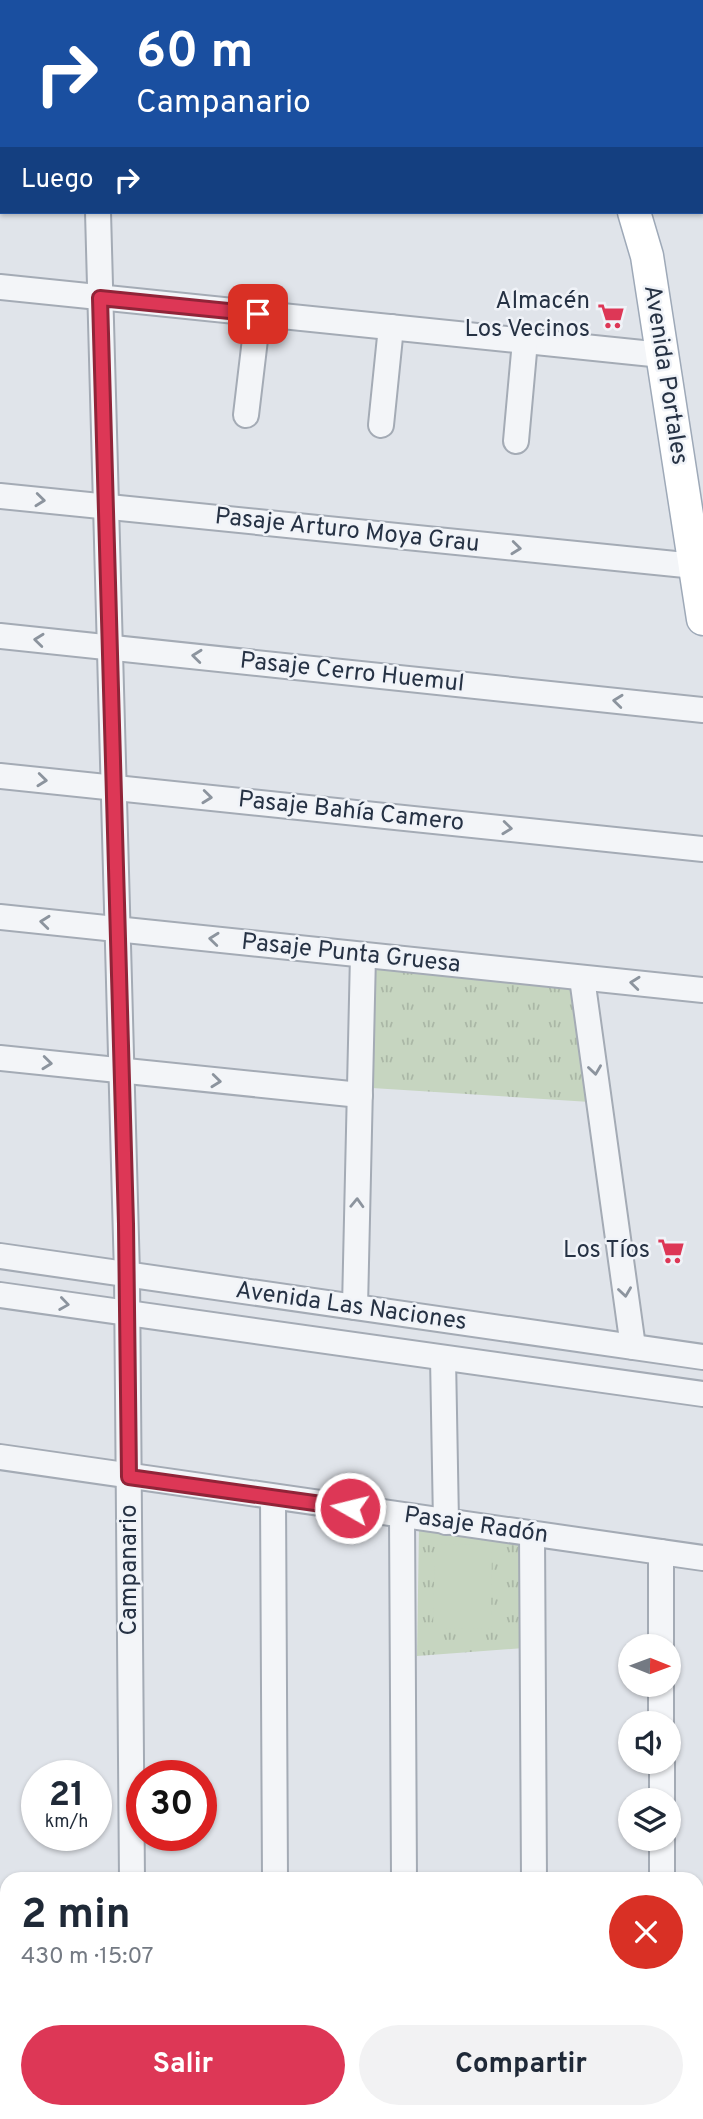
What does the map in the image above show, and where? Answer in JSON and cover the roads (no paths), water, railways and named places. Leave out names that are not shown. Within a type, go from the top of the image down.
[{"type":"main road","name":"Avenida Portales","points":[[635,214],[647,256],[703,619]]},
{"type":"main road","name":"Avenida Portales","points":[[647,214],[647,256]]},
{"type":"street","name":"Campanario","points":[[98,214],[128,1313],[132,1872]]},
{"type":"street","points":[[0,287],[662,355]]},
{"type":"street","points":[[246,415],[258,314]]},
{"type":"street","points":[[381,425],[391,327]]},
{"type":"street","points":[[516,441],[525,341]]},
{"type":"street","name":"Pasaje Arturo Moya Grau","points":[[0,496],[695,566]]},
{"type":"street","name":"Pasaje Cerro Huemul","points":[[0,636],[703,710]]},
{"type":"street","name":"Pasaje Bahía Camero","points":[[0,776],[703,849]]},
{"type":"street","name":"Pasaje Punta Gruesa","points":[[0,917],[703,990]]},
{"type":"street","points":[[355,1307],[363,955]]},
{"type":"street","points":[[582,978],[633,1347]]},
{"type":"street","points":[[0,1058],[360,1096]]},
{"type":"street","name":"Avenida Las Naciones","points":[[0,1256],[703,1357]]},
{"type":"street","name":"Avenida Las Naciones","points":[[0,1295],[703,1394]]},
{"type":"street","points":[[376,1348],[382,1311]]},
{"type":"street","points":[[443,1358],[446,1522]]},
{"type":"street","name":"Pasaje Radón","points":[[0,1457],[703,1558]]},
{"type":"street","points":[[273,1497],[275,1872]]},
{"type":"street","points":[[402,1516],[404,1872]]},
{"type":"street","points":[[532,1534],[534,1872]]},
{"type":"street","points":[[661,1552],[661,1634]]},
{"type":"street","points":[[662,1851],[662,1872]]},
{"type":"place","name":"Almacén Los Vecinos","points":[[611,316]]},
{"type":"place","name":"Los Tíos","points":[[671,1251]]}]
